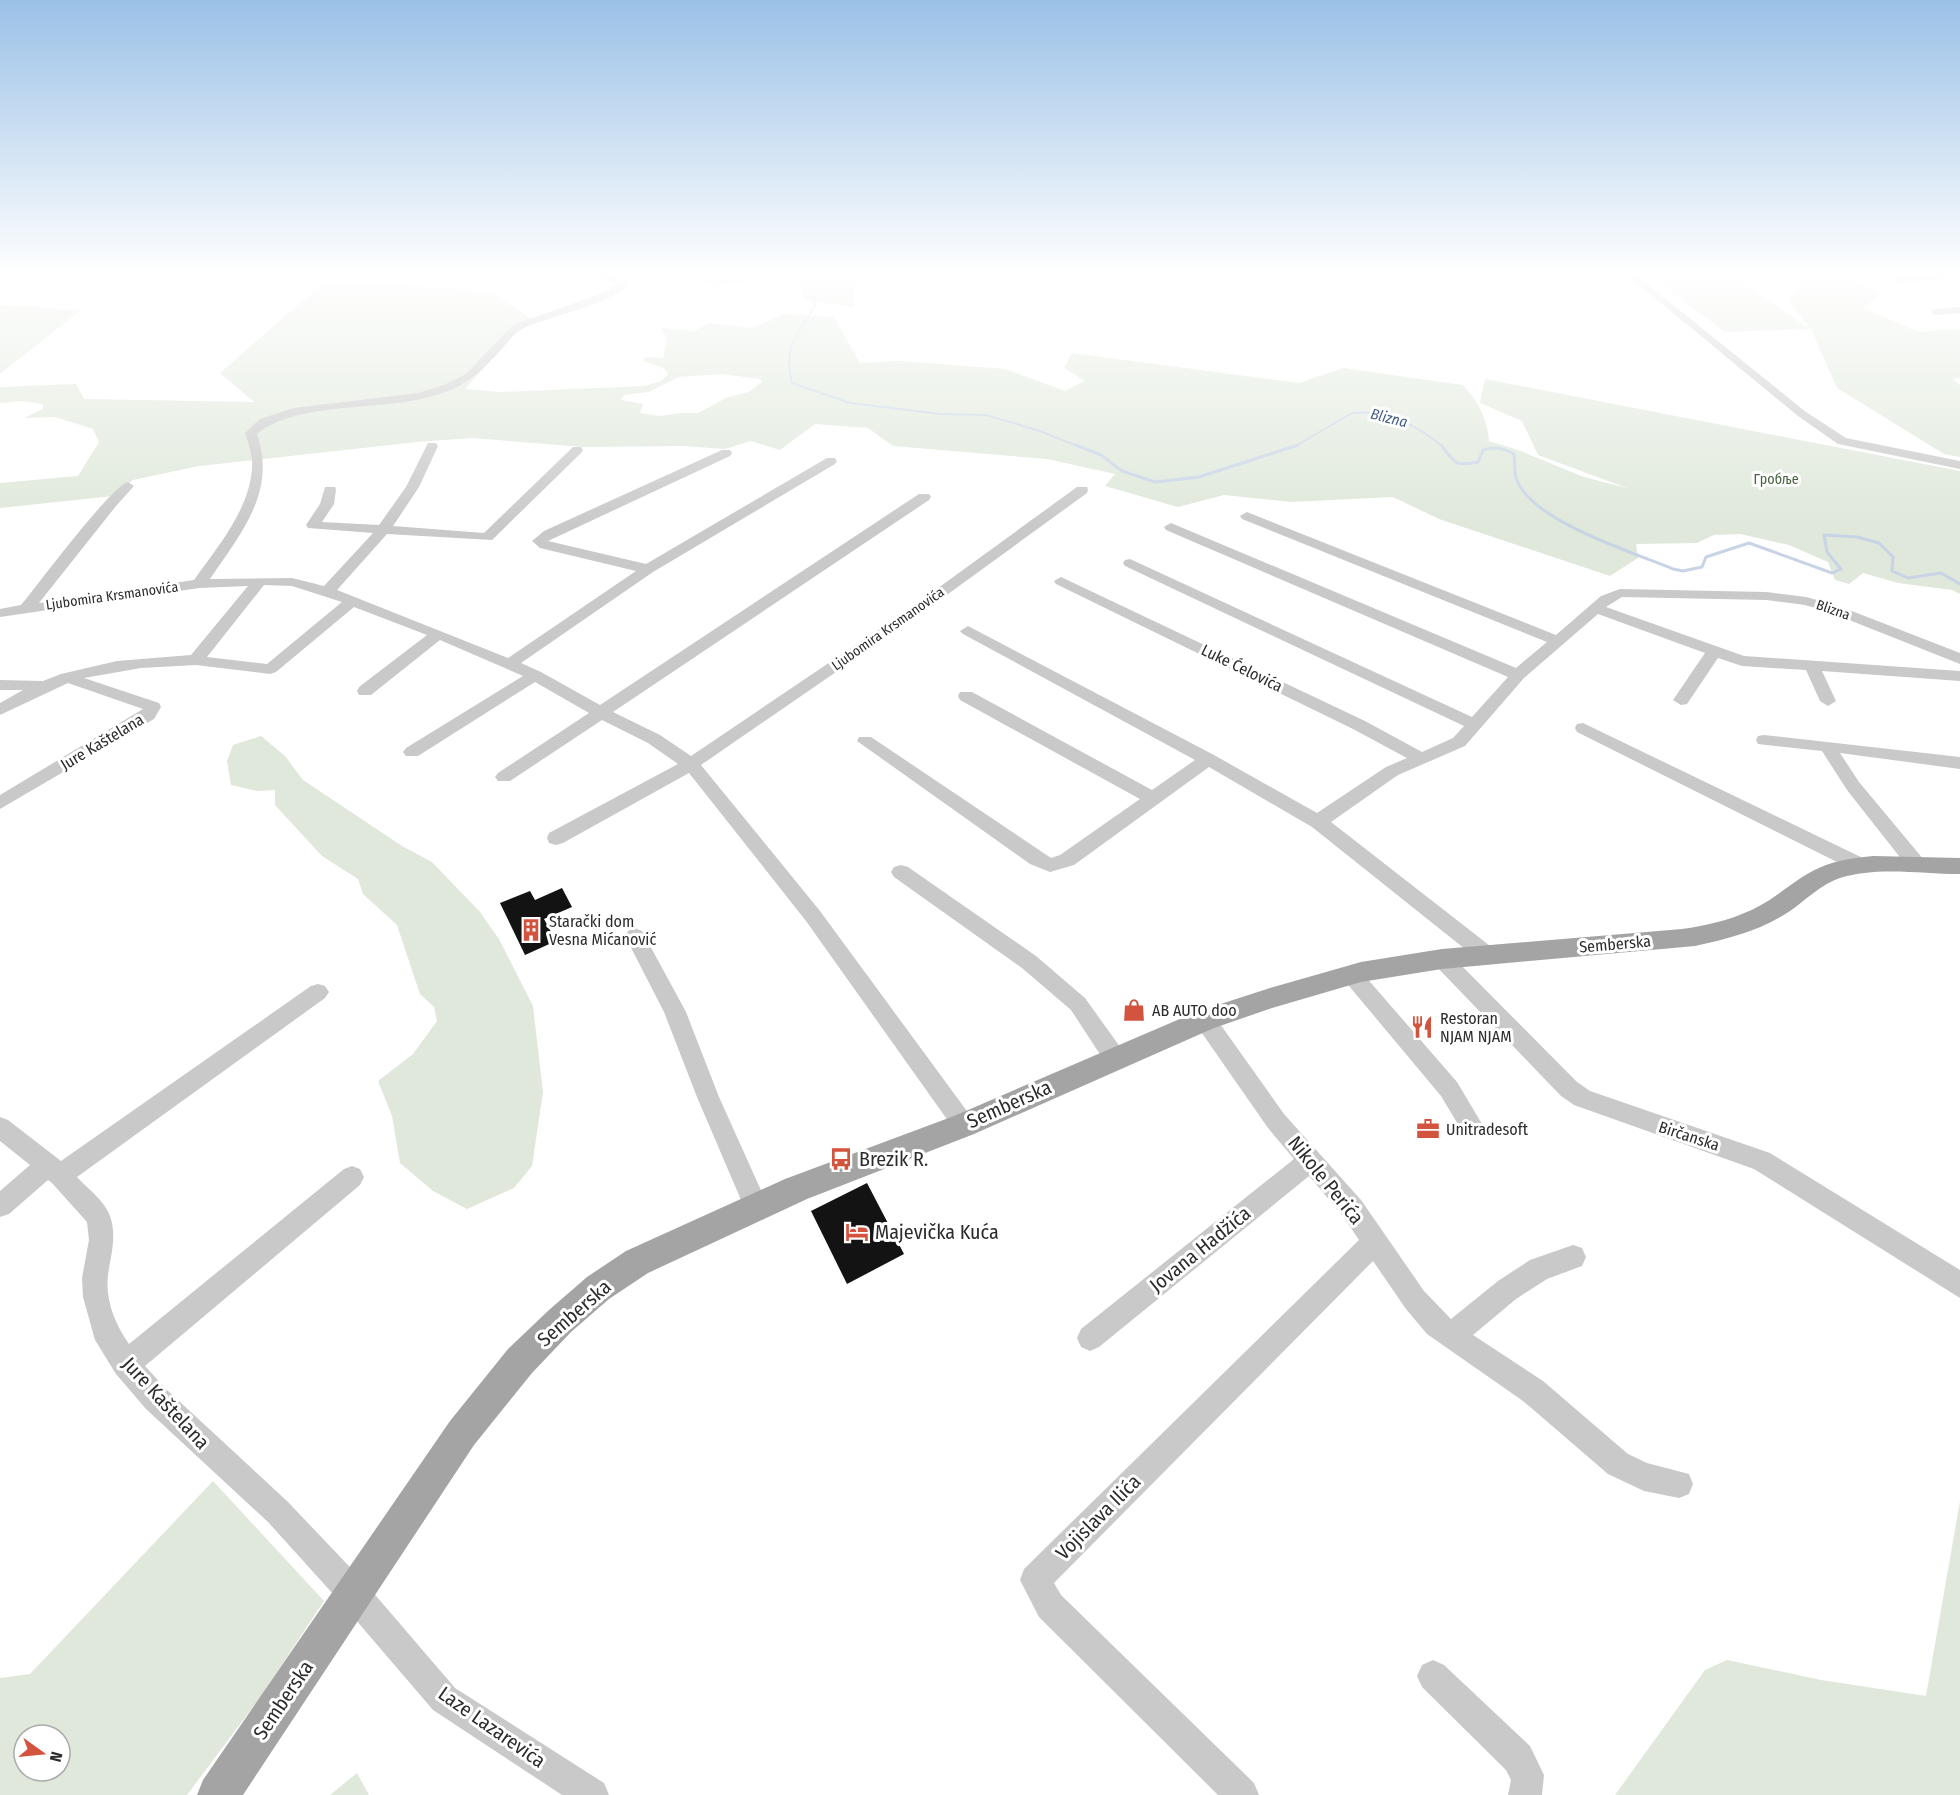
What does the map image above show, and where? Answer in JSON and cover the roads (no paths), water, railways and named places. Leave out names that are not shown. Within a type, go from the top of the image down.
[{"type":"main road","name":"Semberska","points":[[218,1795],[462,1433],[520,1361],[560,1321],[598,1288],[637,1262],[756,1206],[964,1125],[1205,1020],[1352,974],[1442,959],[1682,939],[1720,933],[1748,923],[1779,906],[1828,873],[1862,867],[1960,866]]},
{"type":"street","name":"Ljubomira Krsmanovića","points":[[199,584],[238,526],[257,480],[259,462],[251,433],[258,426],[294,412],[419,396],[448,387],[470,376],[487,359]]},
{"type":"street","points":[[1734,359],[1802,414],[1842,441],[1960,465]]},
{"type":"street","points":[[327,591],[364,555],[385,530],[420,474],[432,446]]},
{"type":"street","points":[[330,490],[327,504],[313,525],[487,537],[577,450]]},
{"type":"street","points":[[648,569],[539,542],[549,534],[726,453]]},
{"type":"street","points":[[512,663],[648,569],[831,461]]},
{"type":"street","name":"Ljubomira Krsmanovića","points":[[26,609],[111,503],[128,486]]},
{"type":"street","name":"Ljubomira Krsmanovića","points":[[556,838],[691,764],[921,607],[1082,490]]},
{"type":"street","points":[[504,777],[924,497]]},
{"type":"street","points":[[1247,516],[1558,641]]},
{"type":"street","points":[[1171,527],[1518,675]]},
{"type":"street","points":[[1130,562],[1340,663],[1476,725]]},
{"type":"street","points":[[196,660],[260,581]]},
{"type":"street","name":"Luke Ćelovića","points":[[1061,581],[1359,725],[1420,758]]},
{"type":"street","name":"Ljubomira Krsmanovića","points":[[0,613],[199,584],[292,582],[327,591],[512,663],[535,675],[654,739],[691,764],[813,916],[964,1125]]},
{"type":"street","name":"Blizna","points":[[1318,822],[1392,771],[1459,742],[1518,675],[1606,599],[1628,592],[1791,598],[1834,609],[1960,659]]},
{"type":"street","points":[[0,710],[43,686],[114,664],[196,660],[270,669],[352,601]]},
{"type":"street","points":[[1595,608],[1742,661],[1960,676]]},
{"type":"street","points":[[968,631],[1208,759],[1318,822],[1486,955]]},
{"type":"street","points":[[365,691],[438,634]]},
{"type":"street","points":[[1681,700],[1714,652]]},
{"type":"street","points":[[1812,666],[1828,701]]},
{"type":"street","points":[[412,752],[535,675]]},
{"type":"street","name":"Jure Kaštelana","points":[[0,803],[148,715],[153,707],[67,677]]},
{"type":"street","points":[[0,685],[43,686]]},
{"type":"street","points":[[966,696],[1153,798]]},
{"type":"street","name":"Semberska","points":[[1583,729],[1862,867]]},
{"type":"street","points":[[1764,740],[1960,763]]},
{"type":"street","points":[[865,741],[1037,859],[1050,865],[1067,860],[1208,759]]},
{"type":"street","points":[[1827,746],[1853,786],[1917,866]]},
{"type":"street","points":[[901,872],[1029,962],[1070,997],[1097,1030],[1115,1058]]},
{"type":"street","points":[[635,936],[675,1012],[708,1097],[756,1206]]},
{"type":"street","name":"Birčanska","points":[[1442,959],[1569,1089],[1582,1098],[1762,1161],[1960,1285]]},
{"type":"street","points":[[1352,974],[1449,1089],[1470,1124]]},
{"type":"street","points":[[0,1206],[318,992]]},
{"type":"street","name":"Nikole Perića","points":[[1205,1020],[1276,1121],[1352,1209],[1415,1300],[1436,1325],[1533,1391],[1618,1464],[1644,1477],[1679,1484]]},
{"type":"street","name":"Jure Kaštelana","points":[[0,1127],[54,1170],[94,1210],[102,1226],[102,1240],[94,1278],[96,1297],[104,1331],[126,1364],[156,1399],[278,1512],[354,1594]]},
{"type":"street","name":"Jovana Hadžića","points":[[1090,1338],[1311,1160]]},
{"type":"street","points":[[126,1364],[352,1177]]},
{"type":"street","name":"Vojislava Ilića","points":[[1242,1795],[1050,1606],[1035,1580],[1375,1242]]},
{"type":"street","points":[[1451,1336],[1507,1290],[1539,1269],[1574,1257]]},
{"type":"street","name":"Laze Lazarevića","points":[[354,1594],[444,1699],[592,1795]]},
{"type":"street","points":[[1433,1676],[1518,1758],[1528,1772],[1528,1786],[1525,1795]]},
{"type":"waterway","name":"Blizna","points":[[789,359],[792,383],[850,403],[940,414],[986,415],[1040,431],[1080,447]]},
{"type":"waterway","name":"Blizna","points":[[1297,445],[1352,413],[1365,412],[1401,420],[1442,446]]},
{"type":"waterway","name":"Blizna","points":[[1076,445],[1101,455],[1122,471],[1155,482],[1199,477],[1297,445]]},
{"type":"waterway","name":"Blizna","points":[[1442,446],[1456,462],[1464,464],[1478,462],[1483,450],[1491,448],[1499,448],[1514,454],[1516,477],[1524,493],[1540,507],[1560,521],[1584,533],[1673,569],[1683,571],[1702,567],[1706,557],[1749,543],[1832,573],[1841,569],[1827,552],[1824,535],[1857,537],[1879,543],[1893,557],[1892,571],[1908,578],[1941,573],[1960,584]]},
{"type":"place","name":"Starački dom Vesna Mićanović","points":[[531,930]]},
{"type":"place","name":"AB AUTO doo","points":[[1134,1010]]},
{"type":"place","name":"Restoran NJAM NJAM","points":[[1422,1027]]},
{"type":"place","name":"Unitradesoft","points":[[1428,1129]]},
{"type":"place","name":"Brezik R.","points":[[841,1159]]},
{"type":"place","name":"Majevička Kuća","points":[[857,1232]]},
{"type":"park label","name":"Гробље","points":[[1776,479]]}]
